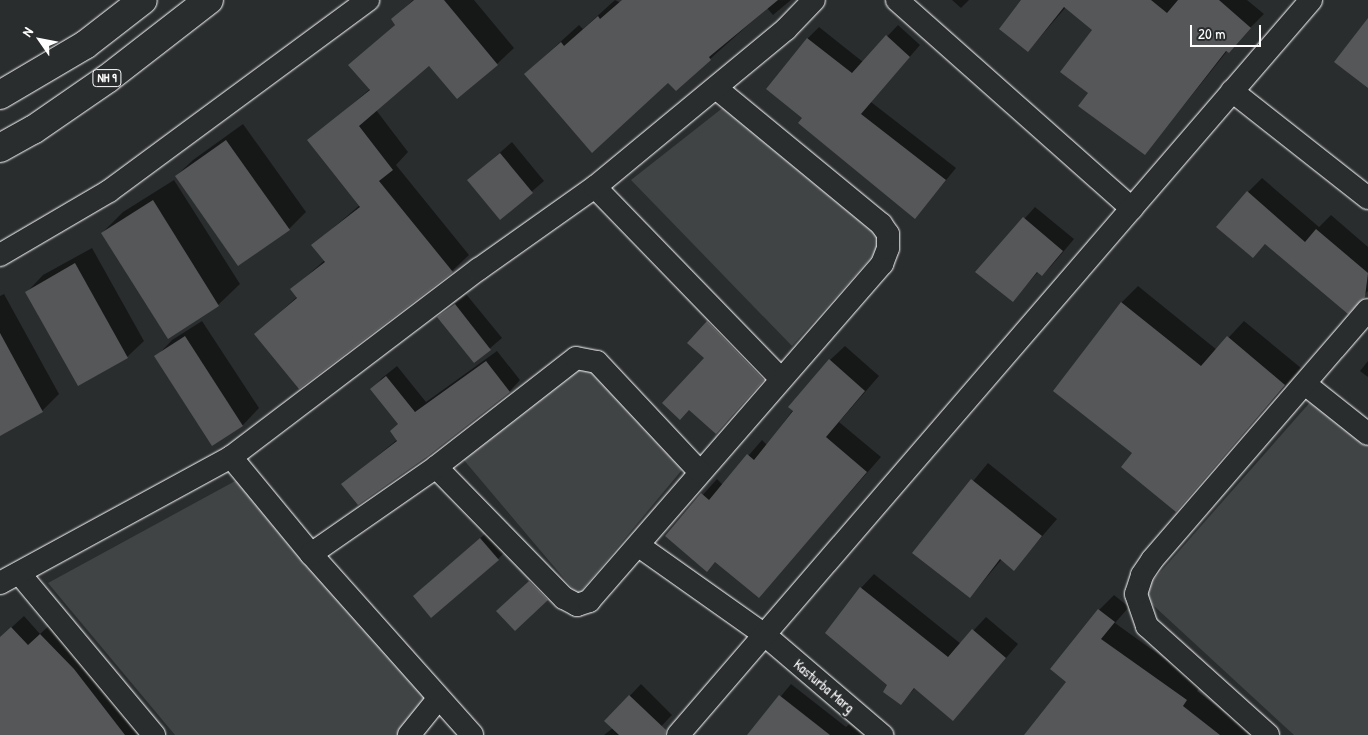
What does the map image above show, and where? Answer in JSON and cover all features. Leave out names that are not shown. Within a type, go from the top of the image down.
[{"type":"highway","points":[[0,96],[85,45],[143,0]]},
{"type":"highway","name":"NH 9","points":[[0,148],[34,130],[107,79],[208,0]]},
{"type":"street","points":[[0,255],[109,191],[368,0]]},
{"type":"street","points":[[154,735],[10,578],[231,457],[479,269],[595,186],[786,29],[814,0]]},
{"type":"street","points":[[898,0],[1132,209]]},
{"type":"street","points":[[678,735],[766,636],[1311,0]]},
{"type":"street","points":[[436,466],[564,598],[576,605],[589,601],[639,546],[700,472],[882,264],[888,248],[888,234],[881,224],[716,88]]},
{"type":"street","points":[[1232,91],[1368,198]]},
{"type":"street","points":[[595,186],[781,379]]},
{"type":"street","points":[[1268,735],[1148,626],[1136,594],[1142,575],[1152,560],[1368,310]]},
{"type":"street","points":[[311,554],[436,466],[576,358],[588,358],[597,362],[700,472]]},
{"type":"street","points":[[1305,384],[1368,434]]},
{"type":"street","points":[[231,457],[311,554],[472,735]]},
{"type":"street","name":"Kasturba Marg","points":[[639,546],[766,636],[882,735]]},
{"type":"street","points":[[409,735],[438,699]]},
{"type":"shaded area","points":[[734,99],[887,240],[792,346],[631,180]]},
{"type":"shaded area","points":[[596,355],[686,465],[578,595],[463,459]]},
{"type":"shaded area","points":[[1320,391],[1368,432],[1368,735],[1294,735],[1141,594]]},
{"type":"shaded area","points":[[237,480],[430,697],[397,735],[175,735],[48,583]]},
{"type":"building","points":[[414,0],[444,0],[498,65],[457,99],[429,66],[359,126],[393,170],[379,181],[453,272],[299,389],[254,334],[297,298],[290,289],[325,262],[311,245],[360,207],[307,140],[370,90],[348,65],[395,25],[391,19]]},
{"type":"building","points":[[622,0],[778,0],[709,57],[711,60],[676,91],[668,83],[592,153],[524,74],[561,42],[564,46],[598,16],[600,19]]},
{"type":"building","points":[[1021,0],[1151,0],[1167,13],[1178,0],[1219,0],[1251,28],[1229,53],[1226,51],[1145,155],[1078,106],[1088,93],[1060,72],[1092,30],[1064,7],[1028,52],[999,29]]},
{"type":"building","points":[[1368,18],[1368,88],[1334,62]]},
{"type":"building","points":[[886,35],[910,57],[861,114],[946,180],[915,219],[798,123],[802,118],[766,89],[807,38],[852,73]]},
{"type":"building","points":[[226,140],[290,230],[238,266],[175,176]]},
{"type":"building","points":[[500,153],[533,193],[500,220],[467,180]]},
{"type":"building","points":[[1247,191],[1305,242],[1316,229],[1368,273],[1365,297],[1348,314],[1265,244],[1253,258],[1216,227]]},
{"type":"building","points":[[153,200],[219,306],[168,339],[101,233]]},
{"type":"building","points":[[1023,217],[1063,251],[1042,276],[1037,272],[1013,302],[975,272]]},
{"type":"building","points":[[75,263],[128,358],[78,386],[25,292]]},
{"type":"building","points":[[1121,302],[1201,366],[1227,336],[1285,385],[1176,512],[1121,467],[1132,453],[1053,391]]},
{"type":"building","points":[[455,304],[491,350],[474,363],[437,317]]},
{"type":"building","points":[[707,321],[764,380],[716,434],[689,410],[680,420],[662,403],[704,358],[687,343]]},
{"type":"building","points":[[0,333],[43,412],[0,436]]},
{"type":"building","points":[[185,336],[243,426],[212,446],[154,356]]},
{"type":"building","points":[[829,359],[865,391],[826,437],[867,472],[759,598],[715,562],[707,572],[665,536],[701,493],[709,500],[747,454],[754,460],[793,411],[788,407]]},
{"type":"building","points":[[486,361],[510,392],[428,456],[358,505],[341,484],[397,441],[390,431],[398,424],[370,389],[386,376],[415,412]]},
{"type":"building","points":[[971,479],[1042,536],[1014,571],[1000,559],[970,598],[912,553]]},
{"type":"building","points":[[480,538],[499,560],[431,618],[413,596]]},
{"type":"building","points":[[529,581],[548,600],[515,631],[496,611]]},
{"type":"building","points":[[860,587],[948,657],[972,629],[1006,658],[953,721],[914,688],[901,705],[883,692],[887,685],[825,633]]},
{"type":"building","points":[[1098,609],[1115,622],[1101,639],[1187,700],[1183,706],[1220,735],[1024,735],[1066,682],[1050,669]]},
{"type":"building","points":[[11,627],[28,645],[40,634],[74,669],[125,735],[0,735],[0,637]]},
{"type":"building","points":[[629,695],[666,730],[665,735],[619,735],[604,721]]},
{"type":"building","points":[[779,695],[830,735],[747,735]]}]
